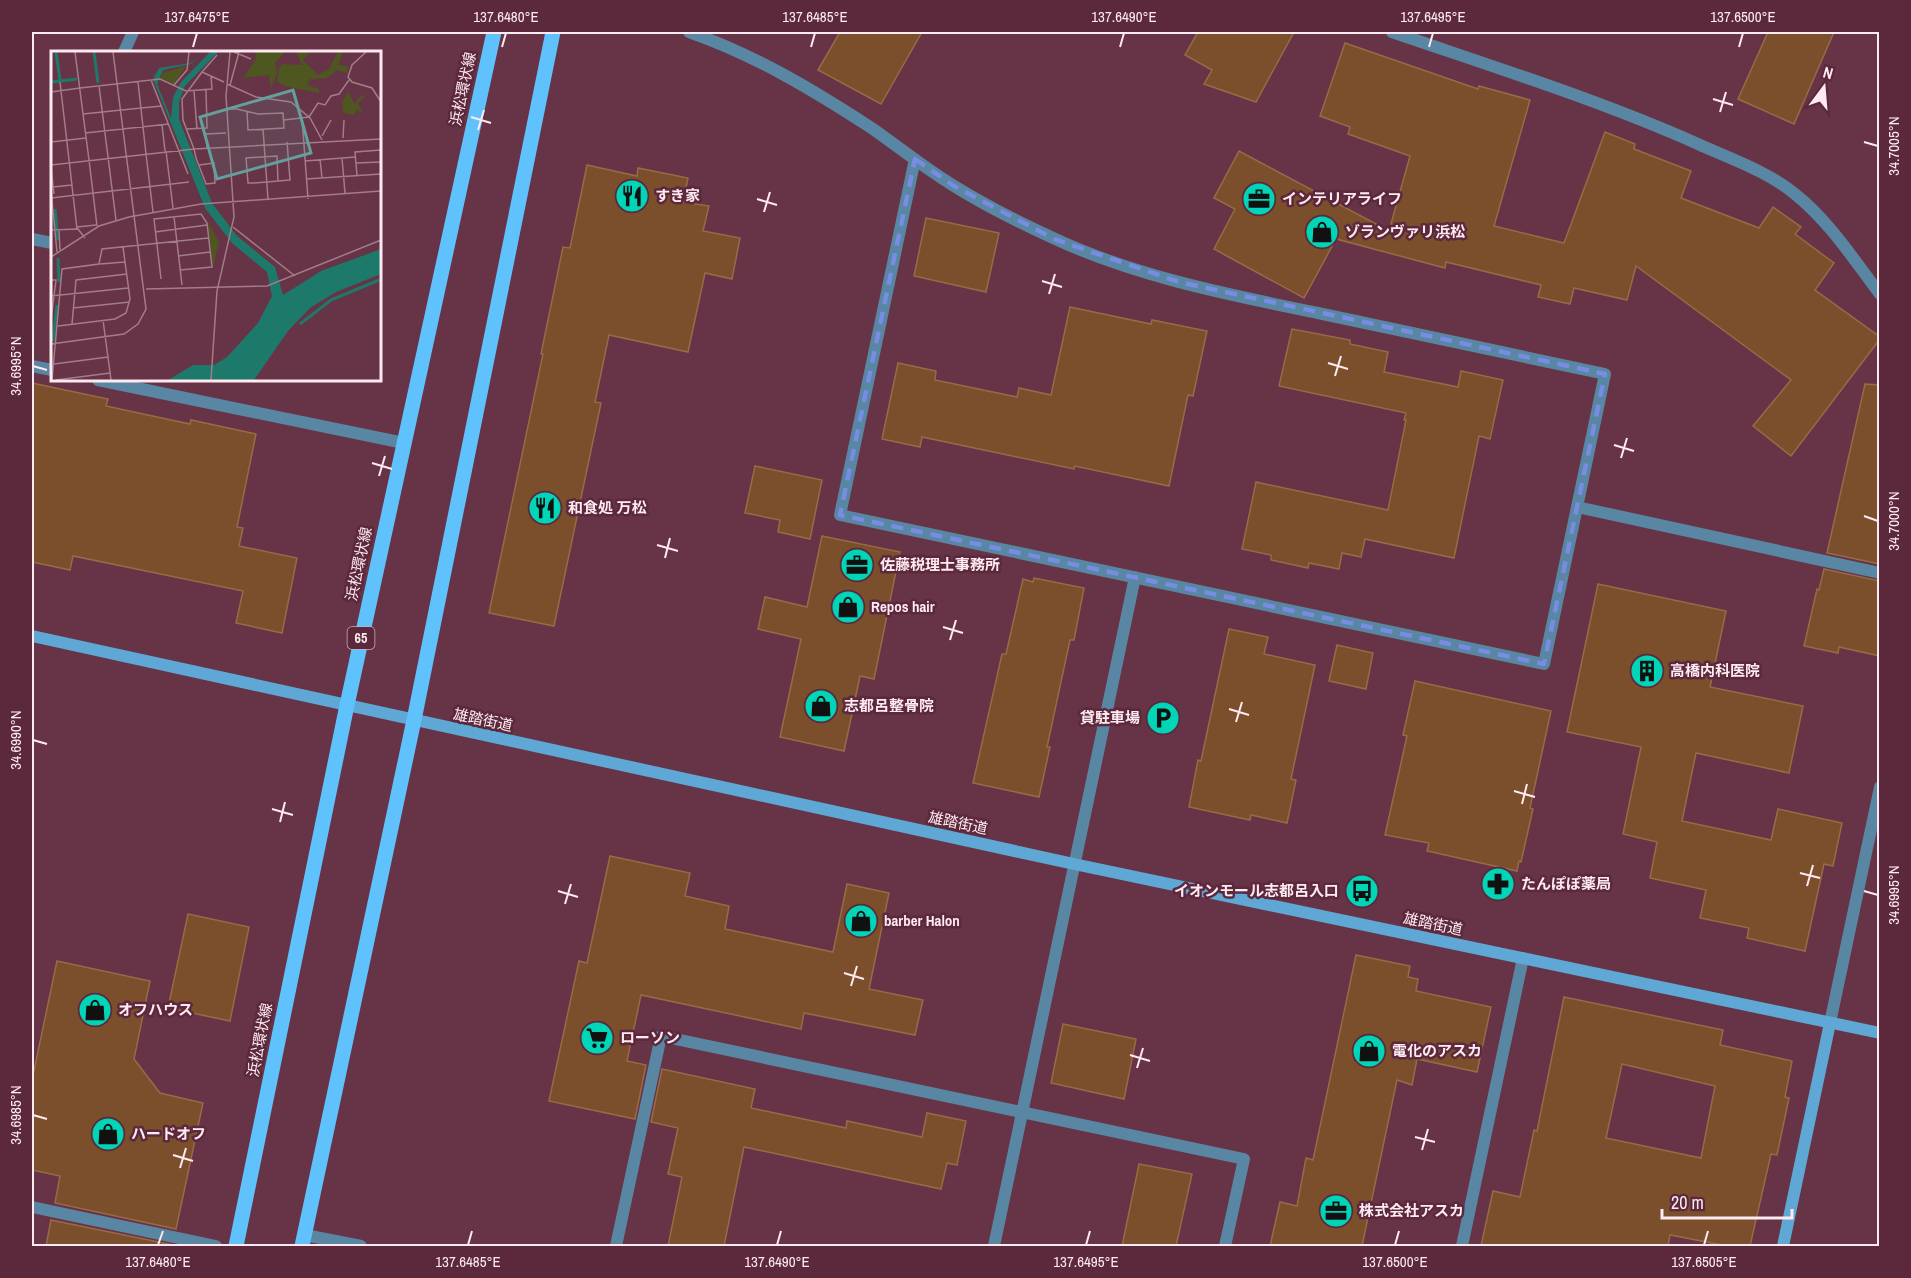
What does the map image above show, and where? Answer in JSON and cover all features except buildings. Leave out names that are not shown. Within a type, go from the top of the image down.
[{"type":"main road","name":"浜松環状線","points":[[236,1246],[346,705],[494,32]]},
{"type":"main road","points":[[304,1240],[414,720],[553,32]]},
{"type":"street","points":[[124,51],[133,32]]},
{"type":"street","points":[[689,32],[792,79],[874,130],[954,186],[1006,215],[1054,238],[1118,263],[1179,282],[1247,298],[1605,374],[1544,664],[840,515],[915,159]]},
{"type":"street","points":[[1392,32],[1657,127],[1770,178],[1794,193],[1816,213],[1880,294]]},
{"type":"street","points":[[32,239],[51,243]]},
{"type":"street","points":[[32,366],[51,370]]},
{"type":"street","points":[[103,381],[404,443]]},
{"type":"street","points":[[1577,507],[1880,573]]},
{"type":"street","points":[[994,1246],[1135,577]]},
{"type":"street","name":"雄踏街道","points":[[32,636],[1074,864],[1880,1033]]},
{"type":"street","points":[[1783,1246],[1880,788]]},
{"type":"street","points":[[1462,1246],[1523,958]]},
{"type":"street","points":[[616,1246],[661,1036],[1244,1159],[1225,1246]]},
{"type":"street","points":[[32,1207],[216,1246]]},
{"type":"street","points":[[304,1240],[361,1246]]},
{"type":"highlighted area","points":[[915,159],[954,186],[1054,239],[1179,282],[1605,374],[1544,664],[840,515]]},
{"type":"place","name":"すき家","points":[[632,196]]},
{"type":"place","name":"インテリアライフ","points":[[1259,199]]},
{"type":"place","name":"ゾランヴァリ浜松","points":[[1322,232]]},
{"type":"place","name":"和食処 万松","points":[[545,508]]},
{"type":"place","name":"佐藤税理士事務所","points":[[857,565]]},
{"type":"place","name":"Repos hair","points":[[848,607]]},
{"type":"place","name":"高橋内科医院","points":[[1647,671]]},
{"type":"place","name":"志都呂整骨院","points":[[821,706]]},
{"type":"place","name":"貸駐車場","points":[[1163,718]]},
{"type":"place","name":"たんぽぽ薬局","points":[[1498,884]]},
{"type":"place","name":"イオンモール志都呂入口","points":[[1362,891]]},
{"type":"place","name":"barber Halon","points":[[861,921]]},
{"type":"place","name":"オフハウス","points":[[95,1010]]},
{"type":"place","name":"ローソン","points":[[597,1038]]},
{"type":"place","name":"電化のアスカ","points":[[1369,1051]]},
{"type":"place","name":"ハードオフ","points":[[108,1134]]},
{"type":"place","name":"株式会社アスカ","points":[[1336,1211]]}]
